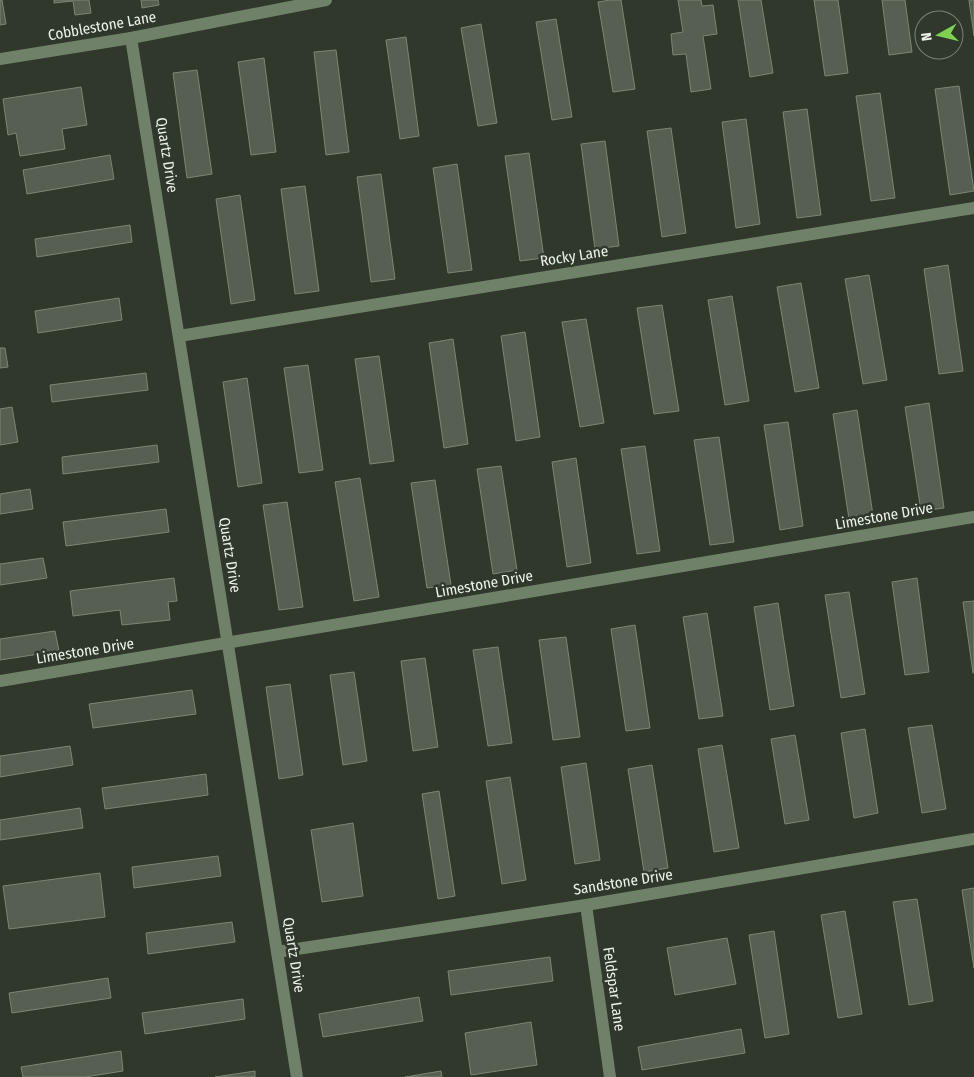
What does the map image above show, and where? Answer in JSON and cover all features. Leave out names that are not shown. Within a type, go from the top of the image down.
[{"type":"street","name":"Cobblestone Lane","points":[[0,59],[132,38],[326,0]]},
{"type":"street","name":"Quartz Drive","points":[[132,38],[297,1077]]},
{"type":"street","name":"Rocky Lane","points":[[179,336],[974,208]]},
{"type":"street","name":"Limestone Drive","points":[[0,681],[974,517]]},
{"type":"street","name":"Sandstone Drive","points":[[277,952],[586,905],[974,839]]},
{"type":"street","name":"Feldspar Lane","points":[[586,905],[610,1077]]},
{"type":"building","points":[[0,0],[2,0],[6,24],[0,25]]},
{"type":"building","points":[[54,0],[89,0],[91,13],[75,15],[73,1],[54,3]]},
{"type":"building","points":[[141,0],[158,0],[159,5],[142,8]]},
{"type":"building","points":[[621,0],[635,89],[613,92],[598,2]]},
{"type":"building","points":[[678,0],[701,0],[702,6],[713,5],[717,34],[703,36],[711,89],[691,92],[686,54],[673,55],[671,34],[683,32]]},
{"type":"building","points":[[738,0],[761,0],[773,73],[750,77]]},
{"type":"building","points":[[814,0],[838,0],[848,73],[825,76]]},
{"type":"building","points":[[882,0],[905,0],[912,52],[889,55]]},
{"type":"building","points":[[969,0],[974,0],[974,36]]},
{"type":"building","points":[[556,19],[572,117],[552,120],[536,22]]},
{"type":"building","points":[[481,24],[497,123],[478,126],[461,28]]},
{"type":"building","points":[[406,37],[419,136],[400,139],[386,40]]},
{"type":"building","points":[[336,50],[349,152],[326,155],[314,52]]},
{"type":"building","points":[[264,58],[276,152],[251,155],[238,62]]},
{"type":"building","points":[[197,70],[212,174],[187,178],[173,73]]},
{"type":"building","points":[[959,86],[974,191],[950,195],[935,89]]},
{"type":"building","points":[[81,87],[87,125],[62,129],[65,149],[20,156],[16,133],[8,135],[3,99]]},
{"type":"building","points":[[880,93],[895,198],[871,201],[856,96]]},
{"type":"building","points":[[807,109],[821,215],[797,218],[783,112]]},
{"type":"building","points":[[746,119],[760,224],[736,228],[722,122]]},
{"type":"building","points":[[671,128],[686,233],[662,237],[647,131]]},
{"type":"building","points":[[605,141],[619,246],[595,249],[581,144]]},
{"type":"building","points":[[529,153],[544,258],[520,261],[505,156]]},
{"type":"building","points":[[110,155],[114,179],[27,194],[23,170]]},
{"type":"building","points":[[457,164],[472,270],[448,273],[433,168]]},
{"type":"building","points":[[381,174],[395,279],[371,282],[357,177]]},
{"type":"building","points":[[305,186],[319,291],[295,294],[281,189]]},
{"type":"building","points":[[240,195],[255,300],[231,304],[216,199]]},
{"type":"building","points":[[130,225],[132,242],[37,257],[35,239]]},
{"type":"building","points":[[948,265],[963,371],[939,374],[924,269]]},
{"type":"building","points":[[869,275],[887,380],[863,384],[845,279]]},
{"type":"building","points":[[801,283],[819,388],[795,392],[777,287]]},
{"type":"building","points":[[732,296],[749,401],[725,405],[708,300]]},
{"type":"building","points":[[119,298],[122,320],[38,333],[35,311]]},
{"type":"building","points":[[662,305],[679,411],[654,414],[637,308]]},
{"type":"building","points":[[586,319],[604,423],[580,427],[562,322]]},
{"type":"building","points":[[525,332],[540,437],[516,441],[501,336]]},
{"type":"building","points":[[453,339],[468,444],[444,448],[429,343]]},
{"type":"building","points":[[0,348],[5,348],[8,367],[0,368]]},
{"type":"building","points":[[379,356],[394,461],[370,464],[355,359]]},
{"type":"building","points":[[308,365],[323,470],[299,473],[284,368]]},
{"type":"building","points":[[146,373],[148,390],[52,402],[50,385]]},
{"type":"building","points":[[247,378],[262,483],[238,487],[223,382]]},
{"type":"building","points":[[929,403],[944,508],[921,511],[905,407]]},
{"type":"building","points":[[12,407],[18,442],[0,445],[0,409]]},
{"type":"building","points":[[857,410],[873,515],[849,519],[833,414]]},
{"type":"building","points":[[788,422],[803,526],[780,530],[764,425]]},
{"type":"building","points":[[719,437],[734,542],[710,545],[694,440]]},
{"type":"building","points":[[157,445],[159,462],[63,474],[62,457]]},
{"type":"building","points":[[645,446],[660,551],[637,554],[621,449]]},
{"type":"building","points":[[576,458],[591,563],[567,567],[552,462]]},
{"type":"building","points":[[501,466],[517,570],[493,574],[477,469]]},
{"type":"building","points":[[360,478],[379,597],[354,601],[335,482]]},
{"type":"building","points":[[435,480],[451,585],[427,588],[411,483]]},
{"type":"building","points":[[30,489],[33,509],[0,514],[0,494]]},
{"type":"building","points":[[287,502],[303,607],[279,610],[263,505]]},
{"type":"building","points":[[166,509],[169,532],[66,546],[63,522]]},
{"type":"building","points":[[43,558],[47,578],[0,585],[0,564]]},
{"type":"building","points":[[174,578],[177,601],[168,602],[170,620],[122,625],[120,610],[73,616],[70,591]]},
{"type":"building","points":[[917,578],[929,672],[905,675],[892,582]]},
{"type":"building","points":[[849,592],[865,694],[841,698],[825,595]]},
{"type":"building","points":[[974,601],[974,673],[973,673],[963,602]]},
{"type":"building","points":[[778,603],[794,706],[770,710],[754,607]]},
{"type":"building","points":[[707,613],[723,716],[699,719],[683,617]]},
{"type":"building","points":[[635,625],[650,728],[626,731],[611,629]]},
{"type":"building","points":[[55,631],[59,651],[0,660],[0,639]]},
{"type":"building","points":[[566,637],[580,737],[553,740],[539,640]]},
{"type":"building","points":[[498,647],[512,743],[488,746],[473,650]]},
{"type":"building","points":[[425,658],[438,747],[413,751],[401,661]]},
{"type":"building","points":[[354,672],[367,761],[343,765],[330,675]]},
{"type":"building","points":[[290,684],[303,775],[279,779],[266,687]]},
{"type":"building","points":[[192,690],[196,714],[93,728],[89,704]]},
{"type":"building","points":[[932,725],[946,809],[922,813],[908,728]]},
{"type":"building","points":[[865,729],[878,813],[854,818],[841,733]]},
{"type":"building","points":[[795,735],[809,820],[785,824],[771,739]]},
{"type":"building","points":[[722,745],[739,848],[714,852],[698,749]]},
{"type":"building","points":[[70,746],[73,765],[0,777],[0,756]]},
{"type":"building","points":[[586,763],[600,860],[575,864],[561,767]]},
{"type":"building","points":[[652,765],[668,868],[644,872],[628,769]]},
{"type":"building","points":[[206,774],[208,795],[105,809],[102,788]]},
{"type":"building","points":[[510,777],[526,880],[502,884],[486,781]]},
{"type":"building","points":[[439,791],[455,896],[438,899],[422,794]]},
{"type":"building","points":[[80,808],[83,828],[0,840],[0,820]]},
{"type":"building","points":[[353,823],[363,896],[322,902],[311,830]]},
{"type":"building","points":[[218,856],[221,876],[134,888],[132,867]]},
{"type":"building","points":[[100,873],[105,917],[9,929],[3,886]]},
{"type":"building","points":[[974,888],[974,968],[962,890]]},
{"type":"building","points":[[917,899],[933,1001],[909,1005],[893,902]]},
{"type":"building","points":[[845,911],[862,1014],[838,1018],[821,915]]},
{"type":"building","points":[[232,922],[235,942],[148,954],[146,933]]},
{"type":"building","points":[[774,931],[789,1034],[765,1038],[749,935]]},
{"type":"building","points":[[727,938],[736,984],[675,995],[667,948]]},
{"type":"building","points":[[550,957],[553,981],[451,995],[448,971]]},
{"type":"building","points":[[108,978],[111,998],[12,1013],[9,993]]},
{"type":"building","points":[[419,997],[423,1021],[323,1037],[319,1014]]},
{"type":"building","points":[[243,999],[245,1019],[145,1034],[142,1013]]},
{"type":"building","points":[[531,1022],[537,1065],[471,1075],[465,1033]]},
{"type":"building","points":[[741,1029],[745,1053],[642,1070],[638,1047]]},
{"type":"building","points":[[121,1051],[123,1071],[85,1077],[23,1077],[21,1067]]},
{"type":"building","points":[[255,1071],[255,1077],[215,1077]]},
{"type":"building","points":[[441,1071],[442,1077],[405,1077]]}]
